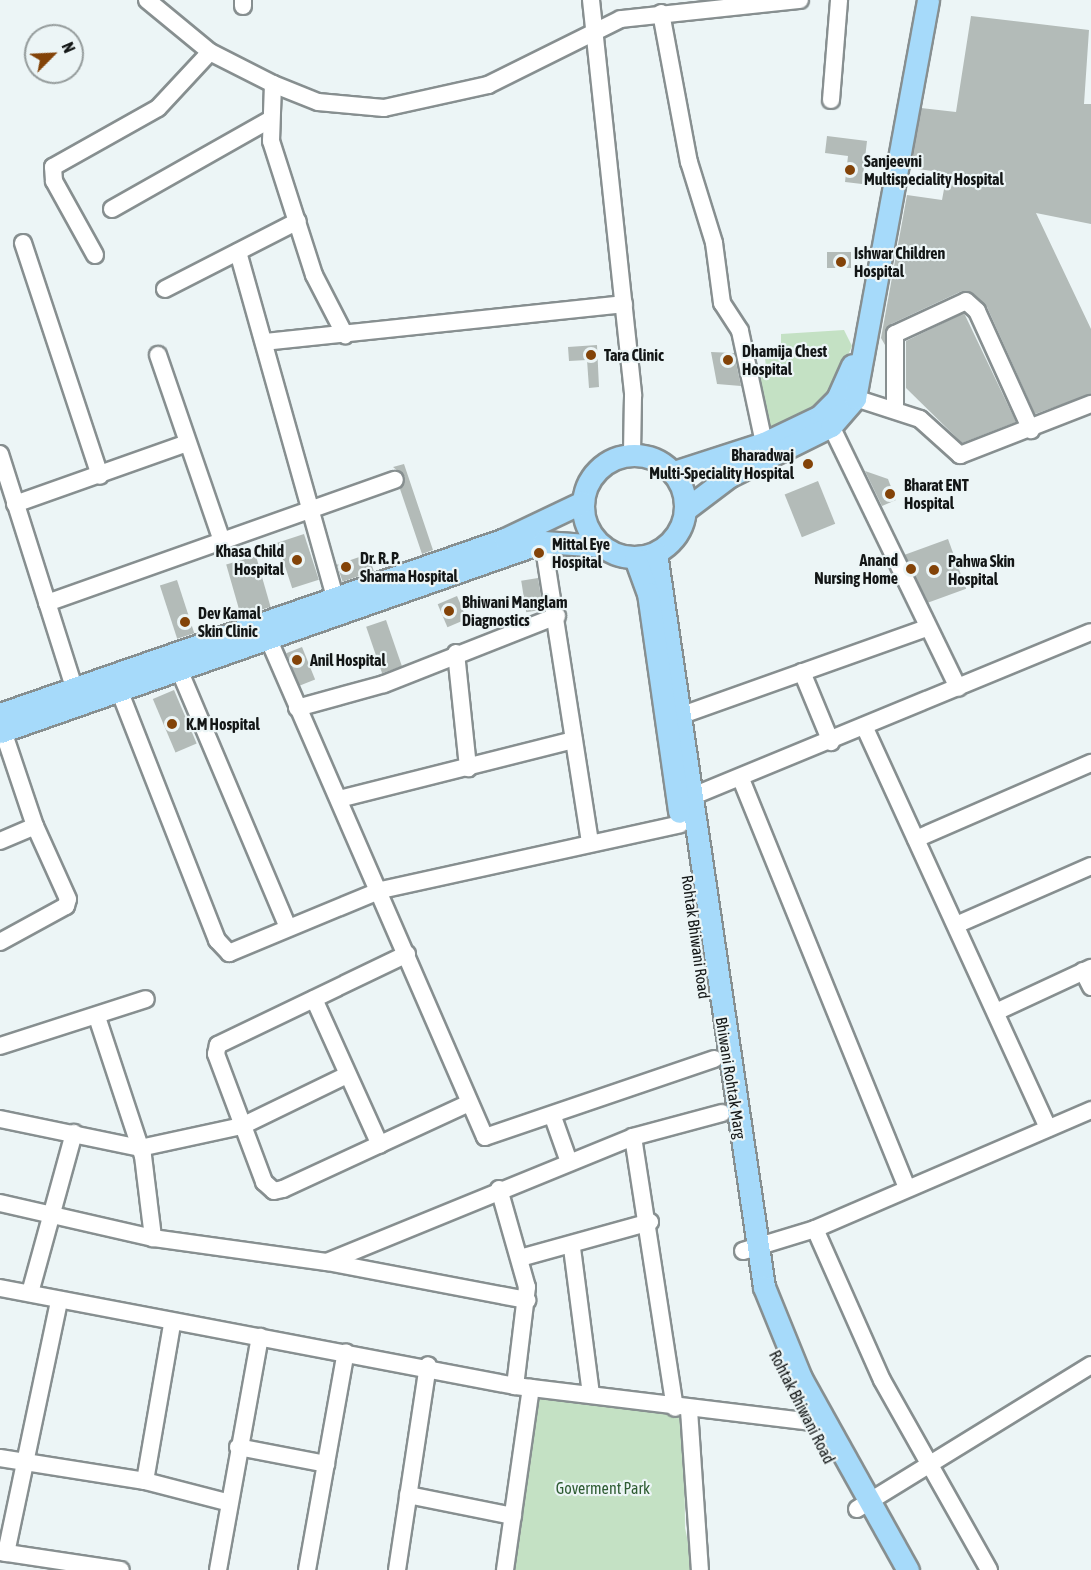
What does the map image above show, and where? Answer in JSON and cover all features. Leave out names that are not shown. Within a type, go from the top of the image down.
[{"type":"main road","points":[[674,472],[764,443],[820,416],[837,399],[850,374],[916,0]]},
{"type":"main road","points":[[1,726],[74,687],[267,638],[543,542],[602,546],[635,558],[656,553],[677,535],[686,509],[730,476],[831,426],[855,398],[928,0]]},
{"type":"main road","points":[[602,546],[587,526],[583,502],[599,469],[632,454],[655,459],[674,472],[686,509]]},
{"type":"main road","points":[[1,726],[119,690],[176,661],[336,598],[505,539],[583,502]]},
{"type":"main road","name":"Bhiwani Rohtak Marg","points":[[656,553],[673,718],[750,1250],[776,1327],[816,1424],[863,1505],[908,1570]]},
{"type":"main road","points":[[635,558],[648,593],[673,718]]},
{"type":"main road","name":"Rohtak Bhiwani Road","points":[[685,800],[680,824],[722,1113],[750,1250]]},
{"type":"main road","points":[[863,1505],[893,1570]]},
{"type":"street","points":[[147,0],[210,52],[273,84],[350,108],[409,105],[505,78],[558,54],[598,28],[661,13],[800,0]]},
{"type":"street","points":[[591,0],[598,28],[624,304],[632,454]]},
{"type":"street","points":[[831,100],[839,0]]},
{"type":"street","points":[[661,13],[689,162],[714,243],[722,303],[740,331],[764,443]]},
{"type":"street","points":[[95,255],[54,181],[53,167],[158,108],[210,52]]},
{"type":"street","points":[[273,84],[269,120],[314,275],[345,335]]},
{"type":"street","points":[[112,209],[269,120]]},
{"type":"street","points":[[165,289],[298,221]]},
{"type":"street","points":[[22,243],[100,476]]},
{"type":"street","points":[[238,252],[313,506],[336,598]]},
{"type":"street","points":[[895,410],[895,334],[966,301],[977,311],[1031,430]]},
{"type":"street","points":[[264,342],[624,304]]},
{"type":"street","points":[[159,355],[222,541]]},
{"type":"street","points":[[855,398],[920,419],[960,455],[1031,430],[1091,404]]},
{"type":"street","points":[[831,426],[958,688]]},
{"type":"street","points":[[15,504],[100,476],[187,443]]},
{"type":"street","points":[[0,454],[74,687]]},
{"type":"street","points":[[47,603],[313,506],[396,480]]},
{"type":"street","points":[[543,542],[557,616],[590,841]]},
{"type":"street","points":[[297,708],[384,684],[456,653],[557,616]]},
{"type":"street","points":[[673,718],[927,628]]},
{"type":"street","points":[[685,800],[831,742],[864,726],[1091,632]]},
{"type":"street","points":[[267,638],[381,890],[469,1103],[486,1138],[553,1117],[714,1059]]},
{"type":"street","points":[[456,653],[468,768]]},
{"type":"street","points":[[176,661],[288,927]]},
{"type":"street","points":[[802,672],[831,742]]},
{"type":"street","points":[[119,690],[222,949],[243,951],[288,927],[381,890],[590,841],[680,824]]},
{"type":"street","points":[[0,942],[67,903],[35,826],[1,726]]},
{"type":"street","points":[[864,726],[1048,1128]]},
{"type":"street","points":[[339,799],[574,740]]},
{"type":"street","points":[[916,839],[1091,763]]},
{"type":"street","points":[[741,779],[906,1186]]},
{"type":"street","points":[[0,841],[35,826]]},
{"type":"street","points":[[956,925],[1091,866]]},
{"type":"street","points":[[407,954],[218,1045],[242,1126],[264,1182],[274,1191],[469,1103]]},
{"type":"street","points":[[996,1012],[1087,969],[1091,987]]},
{"type":"street","points":[[0,1046],[97,1017],[146,999]]},
{"type":"street","points":[[314,999],[380,1144]]},
{"type":"street","points":[[97,1017],[140,1148],[153,1238]]},
{"type":"street","points":[[0,1119],[140,1148],[242,1126],[347,1075]]},
{"type":"street","points":[[750,1250],[815,1229],[906,1186],[1091,1110]]},
{"type":"street","points":[[327,1262],[499,1189],[633,1137],[722,1113]]},
{"type":"street","points":[[553,1117],[569,1162]]},
{"type":"street","points":[[30,1293],[74,1133]]},
{"type":"street","points":[[633,1137],[682,1409],[700,1570]]},
{"type":"street","points":[[499,1189],[520,1258],[527,1300],[513,1516],[505,1570]]},
{"type":"street","points":[[0,1203],[153,1238],[327,1262],[527,1300]]},
{"type":"street","points":[[520,1258],[572,1248],[650,1222]]},
{"type":"street","points":[[815,1229],[882,1380],[926,1463],[989,1570]]},
{"type":"street","points":[[572,1248],[591,1395]]},
{"type":"street","points":[[0,1288],[172,1324],[428,1365],[523,1387],[682,1409],[816,1424]]},
{"type":"street","points":[[59,1301],[3,1553],[121,1570]]},
{"type":"street","points":[[144,1481],[172,1324]]},
{"type":"street","points":[[218,1570],[227,1502],[260,1338]]},
{"type":"street","points":[[307,1570],[346,1352]]},
{"type":"street","points":[[397,1570],[428,1365]]},
{"type":"street","points":[[863,1505],[926,1463],[1091,1365]]},
{"type":"street","points":[[238,1447],[326,1464]]},
{"type":"street","points":[[0,1458],[144,1481],[227,1502]]},
{"type":"street","points":[[408,1495],[513,1516]]},
{"type":"green space","points":[[844,330],[852,346],[833,389],[814,409],[769,431],[753,370],[766,367],[764,350],[781,349],[781,334]]},
{"type":"green space","name":"Goverment Park","points":[[537,1394],[684,1413],[685,1528],[694,1570],[511,1570]]},
{"type":"building","points":[[971,16],[1089,30],[1084,104],[1091,104],[1091,224],[1036,213],[1091,329],[1091,394],[1035,414],[987,307],[973,293],[962,291],[891,324],[885,345],[881,338],[907,195],[942,200],[947,173],[910,168],[921,108],[956,112]]},
{"type":"building","points":[[827,136],[867,141],[862,184],[845,182],[848,156],[825,153]]},
{"type":"building","points":[[827,252],[851,252],[851,268],[827,268]]},
{"type":"building","points":[[964,313],[1016,422],[962,443],[906,388],[906,341]]},
{"type":"building","points":[[597,345],[599,387],[589,388],[587,360],[569,361],[568,347]]},
{"type":"building","points":[[711,352],[734,353],[741,386],[717,384]]},
{"type":"building","points":[[404,464],[433,550],[422,554],[400,489],[405,477],[393,467]]},
{"type":"building","points":[[865,471],[888,479],[896,500],[882,506]]},
{"type":"building","points":[[818,481],[835,524],[802,537],[785,494]]},
{"type":"building","points":[[304,534],[319,580],[292,588],[277,543]]},
{"type":"building","points":[[948,539],[966,589],[923,605],[905,555]]},
{"type":"building","points":[[368,554],[374,571],[343,582],[337,565]]},
{"type":"building","points":[[256,556],[271,607],[241,615],[226,565]]},
{"type":"building","points":[[538,578],[543,610],[526,612],[521,581]]},
{"type":"building","points":[[177,580],[194,633],[177,639],[160,586]]},
{"type":"building","points":[[457,596],[467,619],[447,627],[438,604]]},
{"type":"building","points":[[386,620],[402,666],[382,673],[366,627]]},
{"type":"building","points":[[302,647],[315,679],[299,686],[286,653]]},
{"type":"building","points":[[174,690],[197,743],[175,752],[153,699]]},
{"type":"place","name":"Sanjeevni Multispeciality Hospital","points":[[850,170]]},
{"type":"place","name":"Ishwar Children Hospital","points":[[841,262]]},
{"type":"place","name":"Tara Clinic","points":[[591,355]]},
{"type":"place","name":"Dhamija Chest Hospital","points":[[728,360]]},
{"type":"place","name":"Bharadwaj Multi-Speciality Hospital","points":[[808,464]]},
{"type":"place","name":"Bharat ENT Hospital","points":[[890,494]]},
{"type":"place","name":"Mittal Eye Hospital","points":[[539,553]]},
{"type":"place","name":"Khasa Child Hospital","points":[[297,560]]},
{"type":"place","name":"Dr. R. P. Sharma Hospital","points":[[346,567]]},
{"type":"place","name":"Anand Nursing Home","points":[[911,569]]},
{"type":"place","name":"Pahwa Skin Hospital","points":[[934,570]]},
{"type":"place","name":"Bhiwani Manglam Diagnostics","points":[[449,611]]},
{"type":"place","name":"Dev Kamal Skin Clinic","points":[[185,622]]},
{"type":"place","name":"Anil Hospital","points":[[297,660]]},
{"type":"place","name":"K.M Hospital","points":[[172,724]]}]
